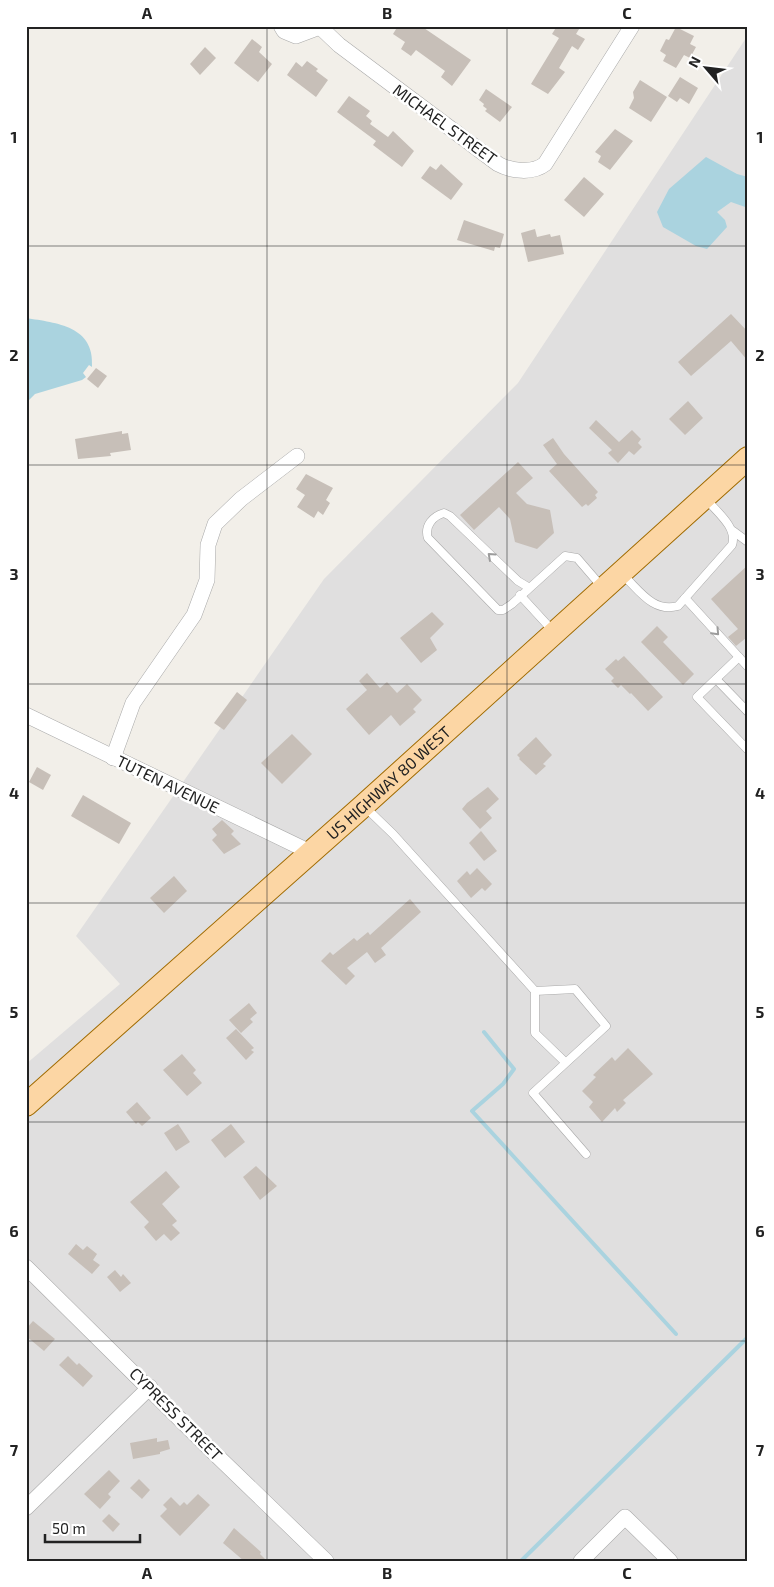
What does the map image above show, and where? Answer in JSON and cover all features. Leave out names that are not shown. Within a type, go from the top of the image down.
[{"type":"main road","name":"US HIGHWAY 80 WEST","points":[[26,1105],[363,806],[748,458]]},
{"type":"street","points":[[281,26],[284,31],[296,36],[320,26]]},
{"type":"street","name":"MICHAEL STREET","points":[[320,26],[339,45],[498,164],[512,169],[528,170],[539,169],[545,164],[632,26]]},
{"type":"street","points":[[113,758],[133,703],[194,614],[207,580],[208,545],[215,524],[241,499],[297,456]]},
{"type":"street","name":"TUTEN AVENUE","points":[[26,715],[310,852]]},
{"type":"street","name":"CYPRESS STREET","points":[[26,1266],[326,1561]]},
{"type":"street","points":[[26,1508],[150,1387]]},
{"type":"street","points":[[581,1561],[625,1517],[670,1561]]},
{"type":"lane","points":[[704,498],[733,531],[748,542]]},
{"type":"lane","points":[[528,587],[518,581],[450,516],[444,513],[440,514],[428,525],[426,532],[428,538],[498,610],[504,610],[565,556],[571,555],[577,558],[603,589]]},
{"type":"lane","points":[[621,573],[658,607],[678,606],[732,545],[735,538],[733,531]]},
{"type":"lane","points":[[520,595],[554,632]]},
{"type":"lane","points":[[685,598],[748,667]]},
{"type":"lane","points":[[739,657],[697,697],[748,750]]},
{"type":"lane","points":[[716,679],[748,712]]},
{"type":"lane","points":[[363,806],[400,842],[535,991],[535,1033],[565,1062]]},
{"type":"lane","points":[[535,991],[575,989],[606,1026],[565,1062],[533,1094],[586,1154]]},
{"type":"shaded area","points":[[748,35],[748,1561],[26,1561],[26,1064],[120,984],[76,936],[324,579],[518,383]]},
{"type":"water","points":[[706,157],[737,174],[748,177],[748,208],[731,202],[717,212],[725,220],[727,227],[707,249],[696,246],[663,227],[657,212],[669,189]]},
{"type":"water","points":[[26,318],[61,325],[81,335],[91,353],[92,367],[89,365],[83,373],[86,377],[82,380],[35,394],[26,403]]},
{"type":"building","points":[[398,26],[421,26],[471,60],[452,86],[441,77],[445,71],[416,50],[411,56],[401,49],[405,42],[393,34]]},
{"type":"building","points":[[557,26],[581,26],[576,34],[585,39],[578,50],[572,46],[559,68],[565,72],[548,94],[531,84],[559,38],[552,34]]},
{"type":"building","points":[[676,27],[694,36],[690,44],[696,47],[690,58],[684,55],[676,68],[663,61],[666,55],[660,51],[666,39],[669,40]]},
{"type":"building","points":[[252,39],[262,47],[259,52],[272,64],[258,82],[234,63]]},
{"type":"building","points":[[205,47],[216,58],[200,75],[190,64]]},
{"type":"building","points":[[307,61],[328,80],[316,97],[287,75],[296,62],[302,67]]},
{"type":"building","points":[[680,77],[698,88],[689,104],[680,98],[677,102],[668,96]]},
{"type":"building","points":[[640,80],[667,97],[651,122],[629,108],[634,98],[633,92]]},
{"type":"building","points":[[486,89],[512,107],[500,122],[485,111],[487,109],[479,100]]},
{"type":"building","points":[[349,96],[370,111],[366,116],[372,121],[370,124],[388,137],[393,131],[414,151],[402,167],[373,145],[376,141],[337,112]]},
{"type":"building","points":[[615,129],[633,141],[610,170],[598,162],[601,156],[595,152]]},
{"type":"building","points":[[441,164],[463,184],[451,200],[421,178],[430,166],[436,170]]},
{"type":"building","points":[[584,177],[604,194],[584,217],[564,200]]},
{"type":"building","points":[[464,220],[504,234],[500,248],[495,247],[494,251],[457,240]]},
{"type":"building","points":[[535,229],[537,237],[550,234],[551,237],[560,235],[564,254],[528,262],[521,233]]},
{"type":"building","points":[[731,314],[748,332],[748,361],[731,341],[691,376],[678,362]]},
{"type":"building","points":[[96,368],[107,376],[98,388],[87,379]]},
{"type":"building","points":[[688,401],[703,418],[685,435],[669,419]]},
{"type":"building","points":[[596,420],[619,442],[632,430],[641,439],[638,443],[642,447],[634,455],[629,451],[618,463],[608,453],[612,450],[589,428]]},
{"type":"building","points":[[122,431],[122,434],[128,433],[131,450],[110,453],[111,456],[78,459],[75,439]]},
{"type":"building","points":[[553,438],[564,454],[598,492],[595,495],[597,498],[588,506],[586,504],[582,507],[549,471],[557,464],[543,445]]},
{"type":"building","points":[[518,462],[533,478],[516,493],[527,504],[550,510],[554,533],[537,549],[515,542],[510,519],[499,507],[474,530],[460,515]]},
{"type":"building","points":[[306,474],[333,488],[326,500],[330,503],[323,515],[318,511],[314,518],[297,507],[305,495],[296,489]]},
{"type":"building","points":[[748,565],[748,640],[746,638],[736,646],[728,637],[738,629],[711,599]]},
{"type":"building","points":[[432,612],[444,624],[430,638],[437,650],[421,663],[400,638]]},
{"type":"building","points":[[657,626],[668,637],[663,642],[694,674],[683,685],[641,642]]},
{"type":"building","points":[[624,656],[663,697],[648,711],[621,685],[618,688],[611,681],[614,678],[605,669],[616,659],[618,661]]},
{"type":"building","points":[[367,673],[380,688],[387,682],[397,693],[407,684],[422,700],[413,709],[416,712],[400,726],[391,715],[369,735],[346,709],[367,690],[359,681]]},
{"type":"building","points":[[237,692],[247,700],[224,730],[214,723]]},
{"type":"building","points":[[292,734],[312,754],[282,784],[261,763]]},
{"type":"building","points":[[536,737],[552,755],[543,764],[546,766],[536,775],[517,755]]},
{"type":"building","points":[[37,767],[51,775],[43,790],[29,782]]},
{"type":"building","points":[[488,787],[499,799],[486,811],[492,818],[480,829],[462,809]]},
{"type":"building","points":[[83,795],[131,823],[119,844],[71,816]]},
{"type":"building","points":[[222,820],[234,831],[231,834],[241,844],[224,854],[212,840],[217,835],[212,829]]},
{"type":"building","points":[[481,831],[497,851],[484,861],[469,843]]},
{"type":"building","points":[[477,868],[492,884],[485,891],[482,888],[471,898],[457,881],[467,871],[470,875]]},
{"type":"building","points":[[174,876],[187,891],[164,913],[150,898]]},
{"type":"building","points":[[410,899],[421,912],[381,948],[386,955],[375,963],[367,952],[347,968],[355,976],[346,985],[321,961],[330,952],[333,955],[354,938],[357,941],[368,932],[370,935]]},
{"type":"building","points":[[249,1003],[257,1013],[250,1019],[253,1022],[241,1033],[229,1020]]},
{"type":"building","points":[[236,1029],[254,1048],[251,1050],[254,1052],[246,1060],[226,1038]]},
{"type":"building","points":[[628,1048],[653,1074],[623,1100],[626,1103],[617,1112],[615,1108],[602,1122],[589,1107],[593,1102],[582,1091],[596,1077],[593,1075],[612,1057],[615,1061]]},
{"type":"building","points":[[182,1054],[196,1070],[193,1073],[202,1083],[187,1096],[163,1070]]},
{"type":"building","points":[[137,1102],[151,1118],[142,1126],[138,1122],[136,1124],[126,1112]]},
{"type":"building","points":[[178,1124],[190,1142],[176,1151],[164,1133]]},
{"type":"building","points":[[231,1124],[245,1142],[225,1158],[211,1140]]},
{"type":"building","points":[[256,1166],[277,1186],[260,1200],[243,1177]]},
{"type":"building","points":[[166,1171],[180,1187],[162,1204],[177,1221],[172,1225],[180,1233],[171,1241],[164,1234],[156,1241],[144,1227],[149,1222],[130,1202]]},
{"type":"building","points":[[76,1244],[83,1250],[87,1246],[97,1254],[93,1260],[100,1265],[92,1274],[68,1254]]},
{"type":"building","points":[[115,1270],[121,1277],[123,1274],[131,1283],[120,1292],[107,1277]]},
{"type":"building","points":[[33,1321],[55,1339],[44,1351],[26,1336],[26,1329]]},
{"type":"building","points":[[68,1356],[93,1376],[83,1387],[59,1365]]},
{"type":"building","points":[[157,1438],[157,1442],[168,1440],[170,1449],[160,1452],[160,1454],[133,1459],[130,1443]]},
{"type":"building","points":[[109,1470],[120,1481],[108,1494],[111,1497],[100,1509],[84,1494]]},
{"type":"building","points":[[139,1479],[150,1490],[142,1499],[130,1488]]},
{"type":"building","points":[[198,1494],[210,1505],[180,1536],[160,1516],[167,1509],[163,1505],[171,1497],[180,1506],[184,1502],[187,1505]]},
{"type":"building","points":[[109,1514],[120,1524],[113,1532],[102,1521]]},
{"type":"building","points":[[234,1528],[261,1552],[260,1554],[267,1561],[244,1561],[223,1543]]},
{"type":"waterway","points":[[484,1032],[514,1069],[503,1084],[472,1111],[676,1334]]},
{"type":"waterway","points":[[521,1561],[748,1337]]}]
